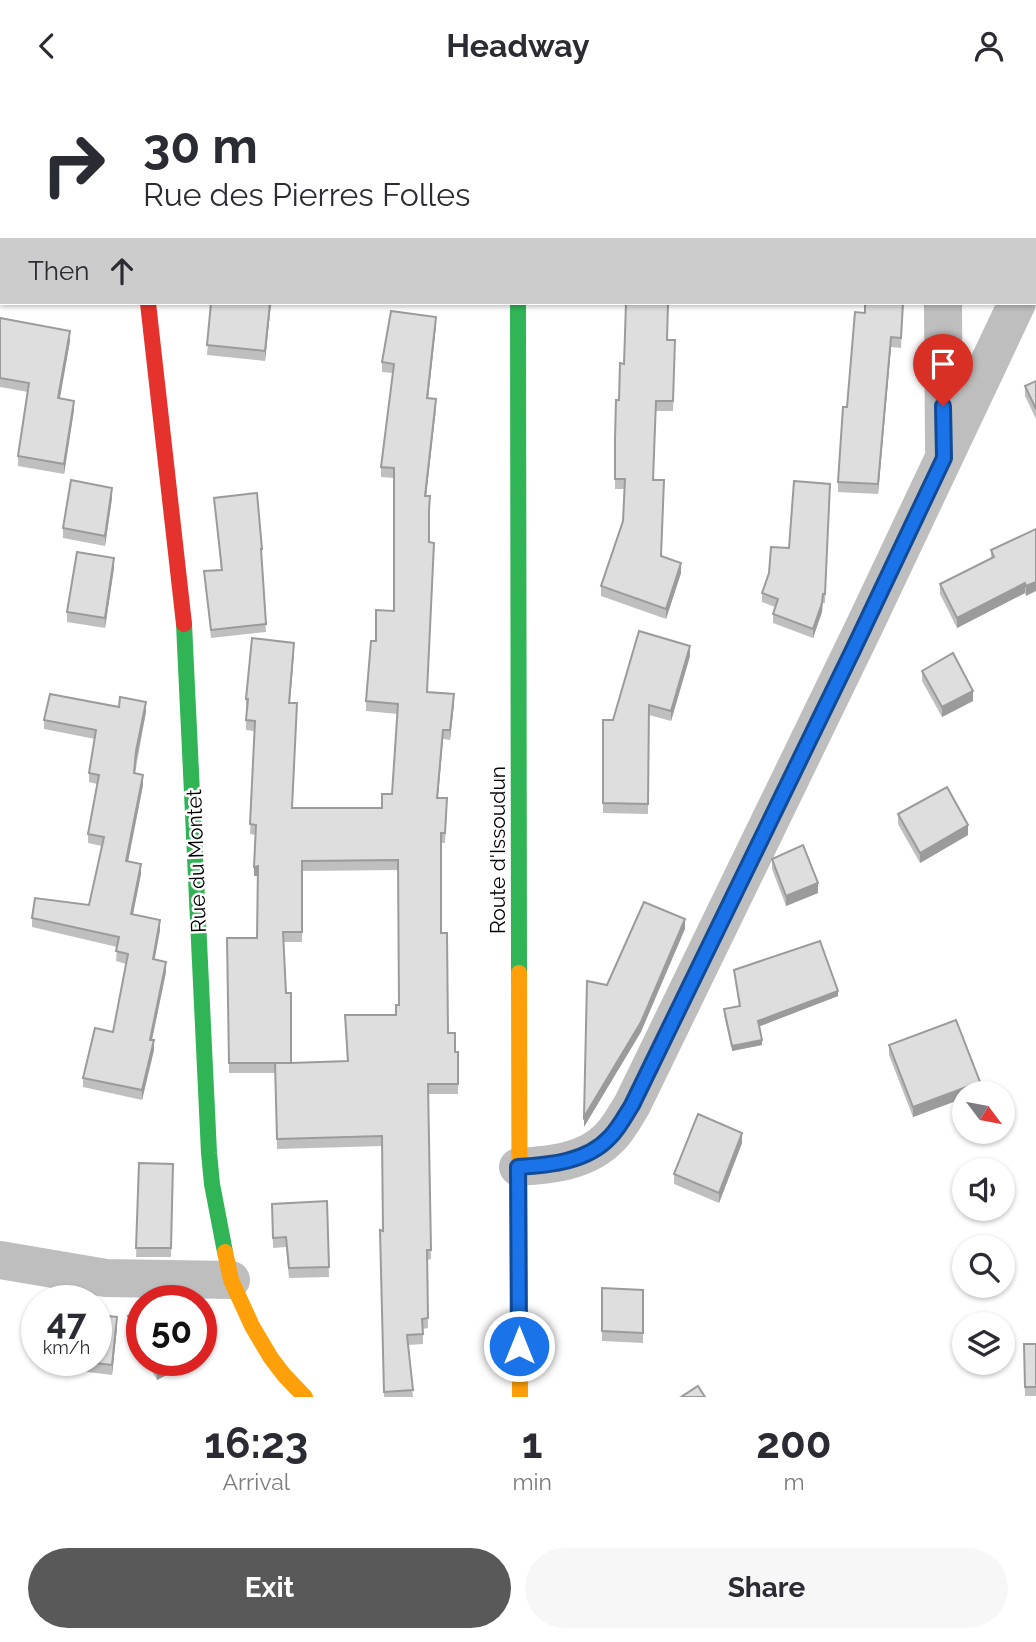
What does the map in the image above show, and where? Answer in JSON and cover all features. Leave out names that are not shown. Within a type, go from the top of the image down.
[{"type":"street","name":"Rue du Montet","points":[[149,305],[187,637],[212,1184],[231,1280],[271,1358],[306,1397]]},
{"type":"street","name":"Route d'Issoudun","points":[[518,305],[520,1397]]},
{"type":"street","points":[[943,305],[944,458]]},
{"type":"street","points":[[518,1167],[553,1165],[588,1153],[603,1144],[619,1127],[632,1105],[835,688],[1016,305]]},
{"type":"street","points":[[0,1260],[106,1278],[231,1280]]},
{"type":"building","points":[[211,305],[270,305],[265,351],[207,345]]},
{"type":"building","points":[[626,305],[668,305],[667,340],[675,340],[673,401],[656,401],[653,480],[664,480],[661,556],[681,563],[666,609],[601,586],[623,521],[625,479],[615,479],[615,439],[620,363],[624,364]]},
{"type":"building","points":[[865,305],[903,305],[901,338],[891,337],[878,484],[838,482],[843,407],[847,407],[855,312],[865,313]]},
{"type":"building","points":[[391,311],[436,317],[427,398],[436,399],[425,496],[430,496],[429,542],[434,543],[427,692],[454,694],[450,730],[443,730],[437,798],[447,798],[445,833],[441,833],[441,933],[447,933],[448,1033],[455,1033],[458,1084],[428,1084],[431,1250],[427,1250],[428,1318],[422,1319],[423,1334],[407,1335],[413,1390],[384,1392],[380,1230],[383,1231],[382,1136],[277,1139],[275,1063],[229,1063],[227,938],[257,938],[258,866],[254,867],[256,825],[250,824],[255,721],[246,720],[252,638],[294,643],[289,703],[297,703],[292,808],[382,808],[382,794],[392,794],[398,704],[366,701],[371,641],[376,641],[376,610],[394,611],[394,468],[381,467],[394,364],[382,362]],"holes":[[[398,860],[399,1005],[396,1005],[396,1015],[345,1015],[348,1061],[291,1063],[291,993],[286,993],[283,932],[302,932],[302,861]]]},
{"type":"building","points":[[0,318],[70,331],[58,398],[74,401],[64,464],[18,456],[29,383],[0,378]]},
{"type":"building","points":[[1036,381],[1036,409],[1025,386]]},
{"type":"building","points":[[71,480],[112,488],[105,536],[63,528]]},
{"type":"building","points":[[794,481],[830,484],[825,594],[813,629],[773,614],[778,599],[762,593],[769,573],[771,547],[789,548]]},
{"type":"building","points":[[257,493],[266,624],[211,630],[204,571],[222,570],[214,498]]},
{"type":"building","points":[[1036,529],[1036,582],[1026,586],[1025,583],[957,618],[940,584],[994,557],[991,550]]},
{"type":"building","points":[[77,552],[114,558],[105,618],[67,612]]},
{"type":"building","points":[[639,631],[690,646],[671,711],[649,705],[648,804],[603,803],[603,720],[613,720]]},
{"type":"building","points":[[953,653],[973,691],[942,707],[922,671]]},
{"type":"building","points":[[50,694],[119,707],[120,697],[146,702],[134,773],[143,775],[126,861],[141,864],[131,914],[160,920],[153,959],[166,962],[150,1040],[154,1040],[142,1090],[83,1078],[95,1028],[113,1032],[128,954],[116,951],[119,937],[32,918],[35,898],[89,905],[104,837],[88,834],[99,775],[89,773],[96,730],[44,720]]},
{"type":"building","points":[[947,787],[968,825],[920,853],[898,814]]},
{"type":"building","points":[[803,845],[818,883],[786,896],[772,859]]},
{"type":"building","points":[[644,902],[685,919],[641,1022],[584,1117],[587,981],[607,985]]},
{"type":"building","points":[[820,941],[838,991],[758,1021],[762,1040],[732,1046],[724,1009],[740,1006],[734,970]]},
{"type":"building","points":[[956,1020],[980,1081],[952,1081],[952,1092],[913,1107],[889,1045]]},
{"type":"building","points":[[698,1114],[742,1133],[719,1193],[674,1174]]},
{"type":"building","points":[[139,1163],[173,1164],[171,1248],[136,1248]]},
{"type":"building","points":[[327,1201],[329,1267],[289,1268],[286,1237],[273,1238],[272,1204]]},
{"type":"building","points":[[602,1288],[643,1290],[643,1333],[602,1331]]},
{"type":"building","points":[[112,1317],[117,1317],[112,1365]]},
{"type":"building","points":[[1024,1344],[1036,1344],[1036,1387],[1025,1387]]},
{"type":"building","points":[[698,1386],[705,1397],[681,1397]]},
{"type":"traffic: fast","points":[[518,305],[519,973]]},
{"type":"traffic: fast","points":[[184,624],[209,1153],[225,1252]]},
{"type":"traffic: slow","points":[[519,973],[520,1397]]},
{"type":"traffic: slow","points":[[225,1252],[231,1280],[252,1326],[271,1358],[305,1397]]},
{"type":"traffic: jam","points":[[148,305],[184,624]]},
{"type":"route","points":[[519,1346],[518,1167],[553,1165],[588,1153],[612,1136],[632,1105],[944,458],[943,406]]}]
